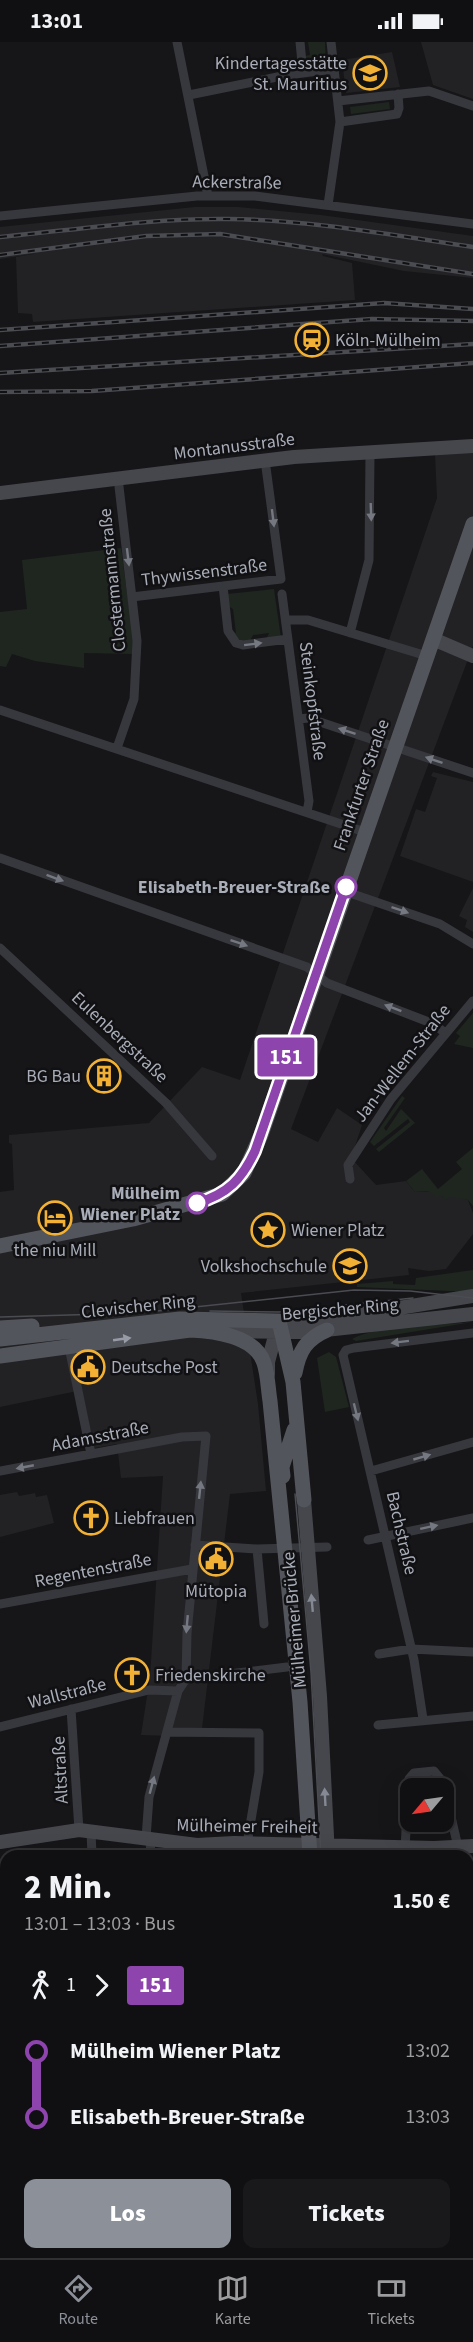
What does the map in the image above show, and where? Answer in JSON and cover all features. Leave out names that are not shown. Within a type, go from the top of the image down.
[{"type":"main road","name":"Frankfurter Straße","points":[[0,1246],[133,1219],[207,1200],[230,1189],[246,1170],[255,1151],[433,639],[469,550],[473,524]]},
{"type":"main road","name":"Clevischer Ring","points":[[0,1339],[187,1318],[279,1329]]},
{"type":"main road","points":[[0,1328],[119,1326]]},
{"type":"main road","points":[[279,1329],[293,1386]]},
{"type":"main road","points":[[270,1401],[276,1407],[288,1404],[301,1349],[314,1336],[327,1330]]},
{"type":"main road","name":"Clevischer Ring","points":[[0,1356],[175,1331],[211,1331],[249,1344],[260,1355],[265,1365],[270,1401]]},
{"type":"main road","name":"Mülheimer Brücke","points":[[293,1386],[304,1500]]},
{"type":"main road","name":"Mülheimer Brücke","points":[[270,1401],[300,1702],[311,1850]]},
{"type":"main road","name":"Mülheimer Brücke","points":[[296,1422],[282,1467],[303,1681],[311,1850]]},
{"type":"street","points":[[177,42],[208,196]]},
{"type":"street","points":[[300,42],[303,73]]},
{"type":"street","points":[[328,205],[340,122],[331,42]]},
{"type":"street","points":[[189,95],[334,69]]},
{"type":"street","points":[[338,101],[429,90],[473,106]]},
{"type":"street","points":[[340,122],[397,114],[398,94]]},
{"type":"street","name":"Ackerstraße","points":[[0,216],[208,196],[266,197],[473,224]]},
{"type":"street","name":"Montanusstraße","points":[[0,493],[265,460],[473,446]]},
{"type":"street","points":[[350,633],[369,560],[370,454]]},
{"type":"street","name":"Thywissenstraße","points":[[132,597],[281,579],[265,460]]},
{"type":"street","name":"Clostermannstraße","points":[[117,748],[134,699],[137,641],[118,478]]},
{"type":"street","points":[[223,586],[228,631],[236,643],[243,645],[288,639]]},
{"type":"street","name":"Steinkopfstraße","points":[[282,594],[309,801],[307,812]]},
{"type":"street","points":[[286,620],[308,620],[427,656]]},
{"type":"street","points":[[433,639],[473,656]]},
{"type":"street","points":[[0,710],[365,831]]},
{"type":"street","points":[[299,719],[308,718],[473,773]]},
{"type":"street","points":[[0,858],[307,967],[327,983],[434,1024],[445,1033]]},
{"type":"street","points":[[344,891],[440,924],[473,944]]},
{"type":"street","name":"Eulenbergstraße","points":[[0,948],[180,1116],[212,1156]]},
{"type":"street","name":"Jan-Wellem-Straße","points":[[350,1179],[348,1165],[372,1126],[473,1000]]},
{"type":"street","name":"Bergischer Ring","points":[[279,1329],[473,1296]]},
{"type":"street","name":"Bergischer Ring","points":[[211,1331],[327,1330],[473,1314]]},
{"type":"street","points":[[270,1401],[268,1362],[279,1329]]},
{"type":"street","name":"Bachstraße","points":[[419,1721],[411,1649],[343,1355],[346,1350],[354,1348],[473,1333]]},
{"type":"street","points":[[69,1347],[92,1454]]},
{"type":"street","name":"Adamsstraße","points":[[0,1472],[92,1454],[206,1436],[195,1545]]},
{"type":"street","points":[[371,1471],[473,1442]]},
{"type":"street","name":"Mülheimer Brücke","points":[[304,1500],[320,1696],[328,1850]]},
{"type":"street","points":[[368,1540],[473,1518]]},
{"type":"street","points":[[150,1850],[149,1797],[178,1691],[186,1679],[195,1545],[257,1549],[327,1547]]},
{"type":"street","points":[[257,1549],[264,1624]]},
{"type":"street","name":"Regentenstraße","points":[[0,1604],[192,1569]]},
{"type":"street","points":[[379,1654],[411,1649],[473,1652]]},
{"type":"street","points":[[186,1679],[287,1667]]},
{"type":"street","name":"Wallstraße","points":[[0,1727],[160,1688],[178,1691]]},
{"type":"street","name":"Altstraße","points":[[71,1709],[85,1830],[90,1850]]},
{"type":"street","points":[[378,1725],[473,1716]]},
{"type":"street","points":[[167,1732],[259,1733],[259,1772],[247,1844]]},
{"type":"street","points":[[405,1848],[409,1779],[414,1773],[425,1772],[437,1772],[443,1782],[458,1847]]},
{"type":"street","name":"Mülheimer Freiheit","points":[[0,1842],[85,1830],[148,1839],[198,1850],[247,1844],[405,1848],[473,1846]]},
{"type":"shaded area","points":[[308,42],[325,42],[326,66],[306,65],[305,56],[310,55]]},
{"type":"shaded area","points":[[421,42],[473,42],[473,99],[433,85]]},
{"type":"shaded area","name":"Kindertagesstätte St. Mauritius","points":[[392,52],[400,87],[346,93],[342,60]]},
{"type":"shaded area","points":[[389,102],[390,109],[351,114],[350,107]]},
{"type":"shaded area","points":[[195,207],[238,207],[321,215],[473,236],[473,278],[404,271],[322,254],[352,263],[355,300],[33,322],[32,314],[18,313],[16,257],[39,253],[0,259],[0,227]]},
{"type":"shaded area","points":[[473,450],[473,646],[291,1129],[318,1142],[337,1108],[362,1125],[351,1158],[376,1185],[406,1181],[415,1192],[435,1191],[468,1200],[473,1213],[473,1234],[446,1269],[429,1271],[408,1268],[409,1275],[241,1293],[258,1404],[266,1491],[230,1494],[201,1737],[141,1735],[150,1677],[163,1476],[121,1478],[117,1444],[94,1448],[82,1390],[0,1407],[0,1192],[14,1190],[12,1144],[9,1143],[9,1135],[149,1123],[202,1067],[240,1080],[437,498],[435,454]]},
{"type":"shaded area","points":[[121,548],[133,637],[133,654],[84,653],[84,668],[35,661],[12,654],[6,667],[0,666],[0,612],[27,609],[22,560]]},
{"type":"shaded area","points":[[274,589],[281,638],[266,640],[269,633],[253,635],[249,643],[237,639],[231,631],[236,633],[233,609],[228,606],[227,594]]},
{"type":"shaded area","points":[[433,772],[473,782],[473,882],[400,856],[416,809],[425,812],[437,778],[431,776]]},
{"type":"shaded area","points":[[473,888],[473,932],[465,927],[467,920],[459,916]]},
{"type":"shaded area","points":[[473,1013],[473,1048],[454,1044],[460,1036],[456,1033]]},
{"type":"shaded area","points":[[402,1096],[405,1098],[384,1128],[386,1131],[401,1109],[415,1123],[379,1152],[376,1149],[410,1122],[408,1119],[374,1146],[370,1142]]},
{"type":"shaded area","points":[[473,1148],[473,1206],[468,1200],[449,1197],[446,1200],[440,1195],[437,1198],[428,1191],[415,1192],[406,1181],[422,1169],[438,1189],[462,1169],[456,1162]]},
{"type":"shaded area","points":[[473,1270],[473,1292],[357,1287],[357,1284],[393,1281],[393,1284],[415,1285],[416,1278]]},
{"type":"shaded area","points":[[473,1322],[356,1341],[352,1339],[363,1334],[393,1328]]},
{"type":"shaded area","points":[[329,1352],[336,1357],[349,1407],[325,1412],[317,1358]]},
{"type":"shaded area","points":[[17,1492],[19,1496],[35,1493],[36,1497],[47,1495],[54,1523],[0,1537],[0,1495]]},
{"type":"tram line","points":[[0,1317],[138,1313],[354,1290],[410,1291],[473,1298]]},
{"type":"tram line","points":[[210,1311],[279,1312],[413,1298]]},
{"type":"tram line","points":[[295,1494],[311,1672],[321,1850]]},
{"type":"railway","points":[[0,237],[142,222],[228,219],[320,225],[473,247]]},
{"type":"railway","points":[[0,255],[146,236],[220,234],[473,274]]},
{"type":"railway","points":[[0,330],[384,303],[473,309]]},
{"type":"railway","points":[[0,346],[372,319],[473,321]]},
{"type":"railway","points":[[0,373],[473,344]]},
{"type":"railway","points":[[0,392],[92,391],[473,363]]},
{"type":"bus line","name":"151","points":[[197,1203],[216,1197],[230,1189],[246,1170],[255,1151],[346,887]]},
{"type":"place","name":"Kindertagesstätte St. Mauritius","points":[[370,73]]},
{"type":"place","name":"Köln-Mülheim","points":[[312,340]]},
{"type":"place","name":"Elisabeth-Breuer-Straße","points":[[346,887]]},
{"type":"place","name":"BG Bau","points":[[104,1076]]},
{"type":"place","name":"Mülheim Wiener Platz","points":[[197,1203]]},
{"type":"place","name":"the niu Mill","points":[[55,1218]]},
{"type":"place","name":"Wiener Platz","points":[[268,1230]]},
{"type":"place","name":"Volkshochschule","points":[[350,1266]]},
{"type":"place","name":"Deutsche Post","points":[[88,1367]]},
{"type":"place","name":"Liebfrauen","points":[[91,1518]]},
{"type":"place","name":"Mütopia","points":[[216,1559]]},
{"type":"place","name":"Friedenskirche","points":[[132,1675]]}]
